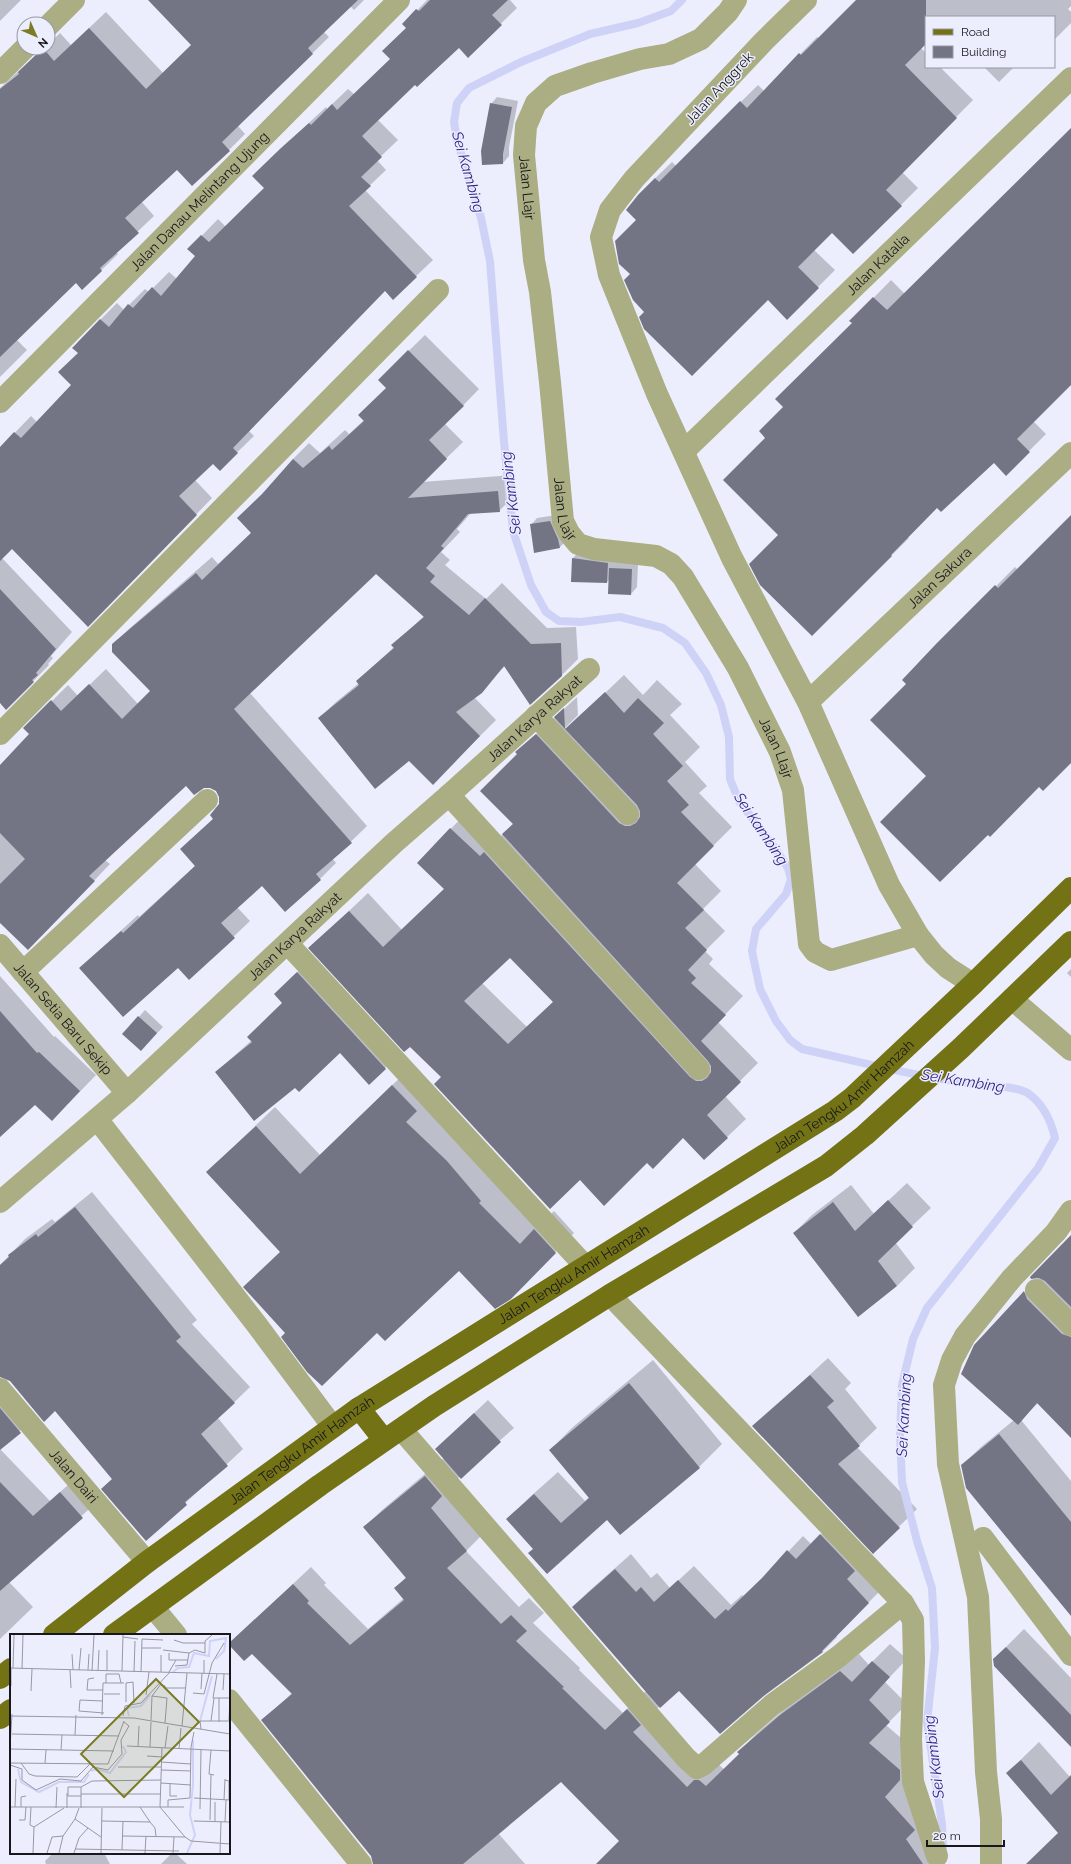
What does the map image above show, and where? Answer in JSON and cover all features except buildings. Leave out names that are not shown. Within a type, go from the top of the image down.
[{"type":"main road","name":"Jalan Tengku Amir Hamzah","points":[[55,1634],[147,1562],[359,1408],[809,1128],[852,1098],[973,984],[1071,888]]},
{"type":"main road","points":[[115,1634],[392,1434],[610,1295],[826,1166],[865,1135],[902,1102],[961,1048],[1071,942]]},
{"type":"main road","points":[[359,1408],[392,1434]]},
{"type":"main road","points":[[0,1678],[10,1670]]},
{"type":"main road","points":[[0,1718],[10,1711]]},
{"type":"street","points":[[56,18],[74,0]]},
{"type":"street","name":"Jalan Danau Melintang Ujung","points":[[0,402],[399,0]]},
{"type":"street","name":"Jalan Llajr","points":[[736,0],[728,12],[702,39],[669,54],[633,61],[556,86],[536,103],[526,126],[524,155],[534,260],[540,292],[549,367],[563,521],[569,533],[578,544],[594,549],[656,556],[671,564],[683,577],[738,668],[780,752],[793,790],[809,944],[815,952],[831,960],[918,935]]},
{"type":"street","name":"Jalan Anggrek","points":[[806,0],[764,41],[634,179],[610,210],[601,237],[609,275],[654,386],[732,558],[808,702],[889,885],[918,935],[934,955],[948,968],[973,984]]},
{"type":"street","points":[[0,74],[18,56]]},
{"type":"street","name":"Jalan Katalia","points":[[684,451],[1071,78]]},
{"type":"street","points":[[0,734],[438,290]]},
{"type":"street","name":"Jalan Sakura","points":[[808,702],[1071,453]]},
{"type":"street","name":"Jalan Karya Rakyat","points":[[0,1202],[127,1093],[288,944],[394,843],[589,669]]},
{"type":"street","points":[[536,716],[628,814]]},
{"type":"street","points":[[449,795],[699,1068]]},
{"type":"street","points":[[23,972],[207,800]]},
{"type":"street","points":[[288,944],[585,1266]]},
{"type":"street","name":"Jalan Setia Baru Sekip","points":[[0,945],[127,1093]]},
{"type":"street","points":[[1012,999],[1071,1050]]},
{"type":"street","points":[[97,1119],[257,1325],[333,1427]]},
{"type":"street","points":[[991,1864],[991,1819],[986,1772],[978,1597],[948,1464],[944,1384],[952,1360],[965,1336],[1012,1278],[1056,1232],[1071,1211]]},
{"type":"street","points":[[1036,1290],[1071,1325]]},
{"type":"street","points":[[610,1295],[903,1603],[913,1620],[914,1662],[911,1746],[913,1782],[937,1856]]},
{"type":"street","name":"Jalan Dairi","points":[[0,1389],[147,1562]]},
{"type":"street","points":[[392,1434],[686,1758],[697,1768],[704,1765],[772,1705],[838,1657],[903,1603]]},
{"type":"street","points":[[983,1538],[1071,1655]]},
{"type":"street","points":[[153,1607],[175,1634]]},
{"type":"street","points":[[230,1701],[361,1864]]},
{"type":"waterway","name":"Sei Kambing","points":[[682,0],[671,11],[638,23],[590,34],[521,62],[469,88],[457,103],[454,122],[457,140],[481,218],[490,261],[504,442],[513,531],[531,585],[546,612],[559,621],[581,622],[620,617],[663,628],[685,643],[706,673],[721,705],[729,737],[730,779],[739,801],[775,848],[788,868],[791,879],[786,894],[756,929],[752,951],[760,989],[776,1021],[790,1040],[802,1049],[914,1074],[959,1082],[1007,1087],[1025,1092],[1034,1098],[1043,1108],[1055,1138],[1038,1168],[927,1308],[913,1339],[902,1385],[900,1435],[902,1482],[917,1541],[932,1588],[935,1648],[927,1722],[942,1824],[943,1848]]}]
